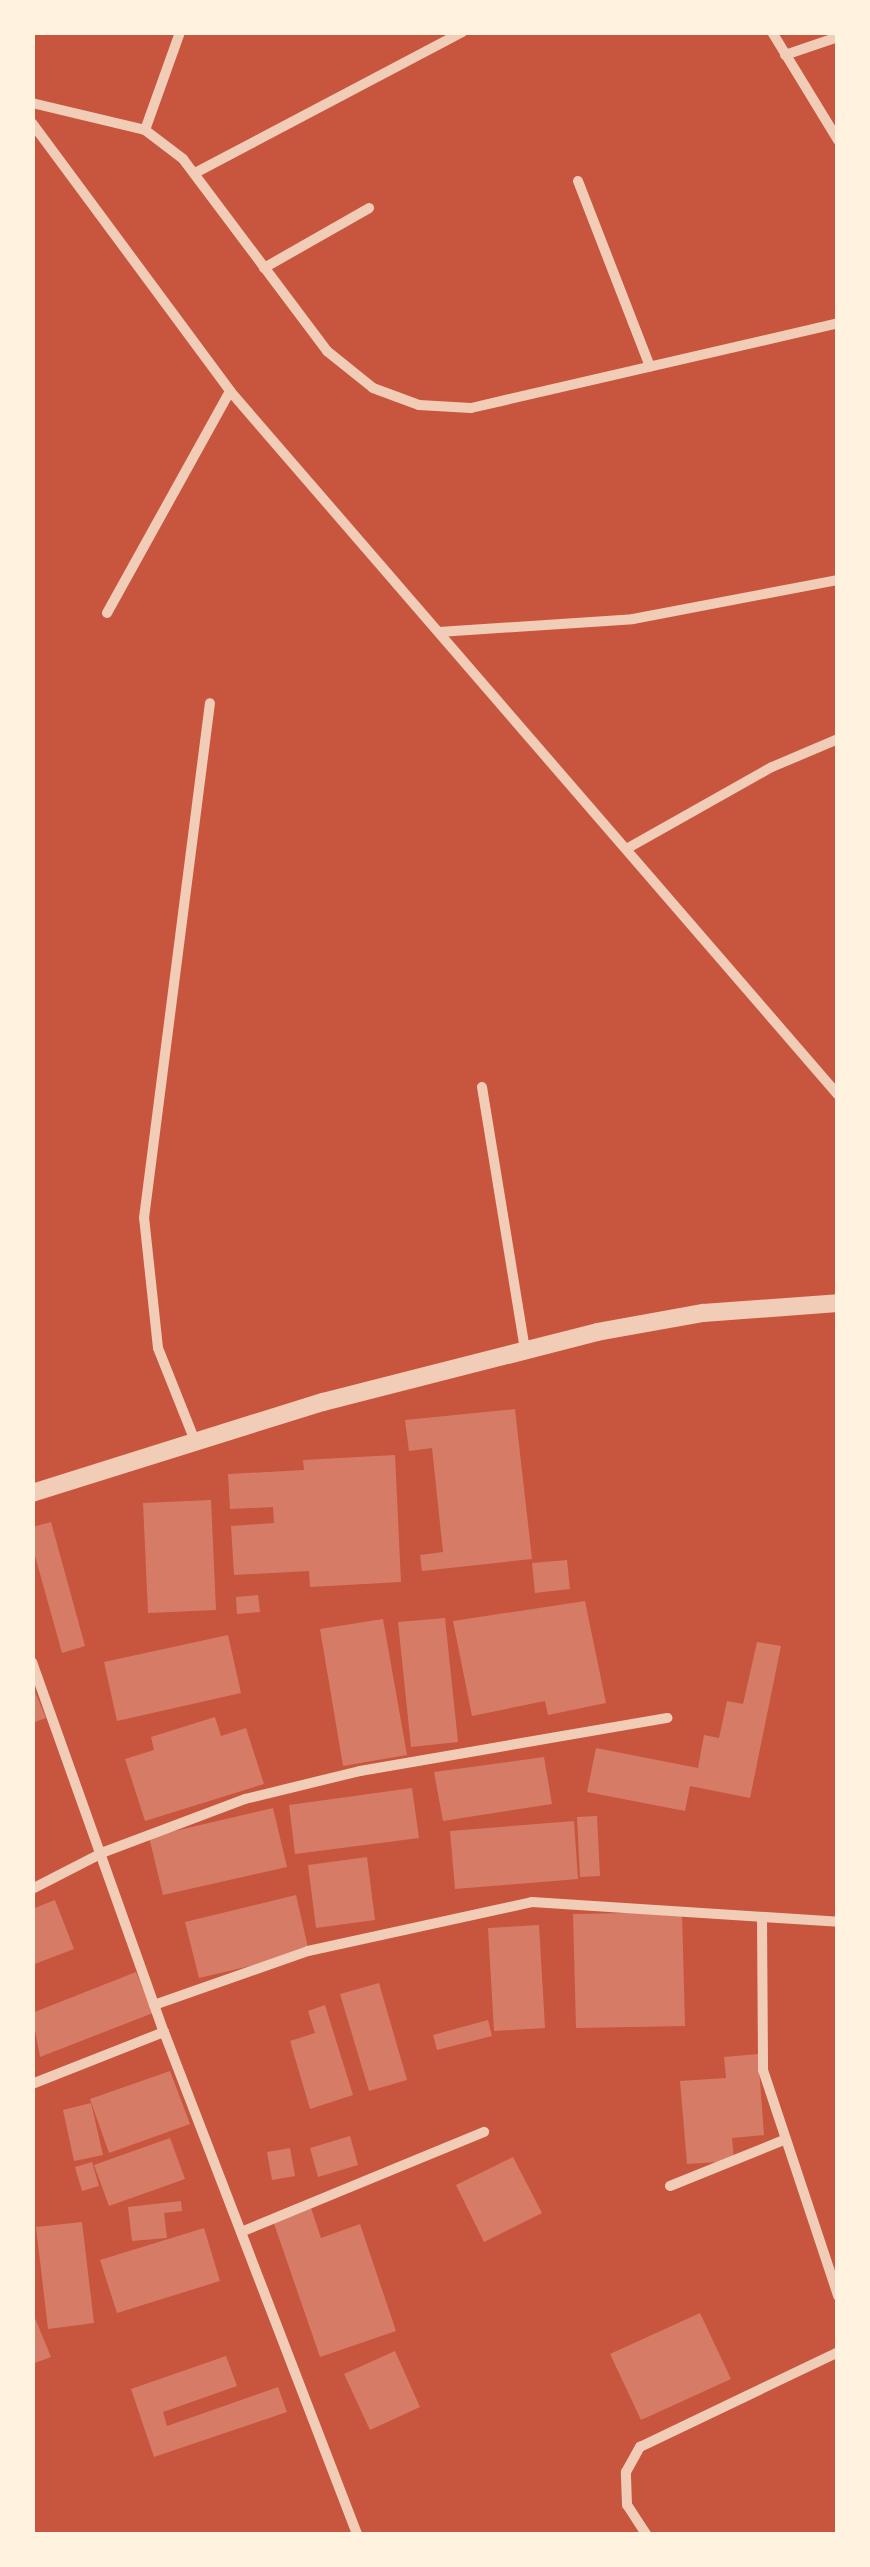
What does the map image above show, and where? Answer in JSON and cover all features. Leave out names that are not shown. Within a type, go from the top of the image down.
[{"type":"street","points":[[146,130],[180,32]]},
{"type":"street","points":[[195,174],[462,32]]},
{"type":"street","points":[[772,32],[838,140]]},
{"type":"street","points":[[785,55],[838,37]]},
{"type":"street","points":[[32,103],[146,130],[195,174],[327,351],[374,388],[419,404],[471,408],[838,323]]},
{"type":"street","points":[[32,124],[230,392],[838,1095]]},
{"type":"street","points":[[578,181],[650,366]]},
{"type":"street","points":[[264,268],[369,208]]},
{"type":"street","points":[[107,613],[230,392]]},
{"type":"street","points":[[439,632],[633,619],[838,580]]},
{"type":"street","points":[[195,1441],[158,1348],[144,1218],[210,703]]},
{"type":"street","points":[[628,848],[772,766],[838,739]]},
{"type":"street","points":[[482,1087],[525,1350]]},
{"type":"street","points":[[32,1493],[195,1441],[525,1350],[702,1313],[838,1303]]},
{"type":"street","points":[[32,1662],[104,1852],[164,2032],[357,2534]]},
{"type":"street","points":[[32,1889],[104,1852],[264,1794],[667,1718]]},
{"type":"street","points":[[154,2004],[308,1951],[532,1902],[838,1922]]},
{"type":"street","points":[[762,1919],[763,2070],[838,2296]]},
{"type":"street","points":[[32,2084],[164,2032]]},
{"type":"street","points":[[241,2232],[484,2132]]},
{"type":"street","points":[[670,2186],[784,2140]]},
{"type":"street","points":[[646,2534],[627,2505],[626,2472],[640,2447],[838,2352]]},
{"type":"building","points":[[515,1409],[532,1559],[422,1571],[420,1555],[443,1552],[432,1448],[409,1451],[405,1420]]},
{"type":"building","points":[[395,1455],[401,1582],[310,1587],[309,1571],[234,1575],[231,1526],[274,1523],[273,1507],[230,1509],[228,1474],[304,1470],[303,1460]]},
{"type":"building","points":[[211,1500],[216,1610],[148,1613],[143,1503]]},
{"type":"building","points":[[51,1522],[85,1646],[62,1653],[32,1545],[32,1527]]},
{"type":"building","points":[[567,1560],[570,1589],[535,1593],[532,1563]]},
{"type":"building","points":[[258,1595],[260,1612],[237,1614],[236,1597]]},
{"type":"building","points":[[585,1601],[606,1703],[548,1715],[545,1701],[472,1716],[453,1621]]},
{"type":"building","points":[[445,1618],[458,1742],[411,1747],[398,1622]]},
{"type":"building","points":[[383,1619],[407,1755],[343,1766],[320,1629]]},
{"type":"building","points":[[228,1635],[241,1693],[117,1721],[104,1662]]},
{"type":"building","points":[[757,1642],[781,1646],[750,1798],[690,1786],[685,1811],[587,1792],[596,1748],[698,1768],[704,1735],[719,1738],[727,1701],[743,1704]]},
{"type":"building","points":[[32,1685],[46,1718],[32,1723]]},
{"type":"building","points":[[215,1717],[221,1736],[246,1728],[264,1784],[145,1821],[125,1759],[154,1750],[151,1737]]},
{"type":"building","points":[[544,1757],[552,1804],[443,1821],[434,1772]]},
{"type":"building","points":[[412,1788],[419,1838],[295,1854],[289,1805]]},
{"type":"building","points":[[273,1808],[287,1867],[163,1895],[149,1837]]},
{"type":"building","points":[[597,1816],[600,1876],[580,1877],[577,1817]]},
{"type":"building","points":[[574,1821],[578,1879],[455,1889],[450,1831]]},
{"type":"building","points":[[367,1857],[375,1920],[316,1928],[308,1865]]},
{"type":"building","points":[[296,1895],[309,1952],[199,1978],[185,1922]]},
{"type":"building","points":[[55,1900],[74,1949],[32,1965],[32,1909]]},
{"type":"building","points":[[682,1912],[685,2026],[576,2028],[573,1914]]},
{"type":"building","points":[[539,1925],[545,2028],[494,2031],[488,1928]]},
{"type":"building","points":[[136,1972],[153,2013],[40,2057],[32,2013]]},
{"type":"building","points":[[379,1983],[407,2080],[369,2091],[340,1994]]},
{"type":"building","points":[[325,2005],[353,2095],[310,2109],[290,2041],[315,2033],[308,2011]]},
{"type":"building","points":[[488,2020],[492,2036],[437,2050],[433,2035]]},
{"type":"building","points":[[758,2054],[764,2135],[732,2138],[734,2161],[687,2164],[680,2081],[726,2078],[724,2057]]},
{"type":"building","points":[[170,2071],[190,2124],[109,2153],[90,2099]]},
{"type":"building","points":[[91,2103],[103,2155],[74,2161],[63,2110]]},
{"type":"building","points":[[350,2136],[358,2165],[318,2177],[310,2148]]},
{"type":"building","points":[[170,2138],[185,2179],[109,2206],[94,2165]]},
{"type":"building","points":[[290,2148],[295,2176],[272,2180],[267,2152]]},
{"type":"building","points":[[513,2157],[542,2213],[484,2242],[456,2185]]},
{"type":"building","points":[[92,2162],[99,2186],[82,2191],[75,2167]]},
{"type":"building","points":[[181,2201],[182,2211],[164,2213],[167,2238],[132,2241],[128,2207]]},
{"type":"building","points":[[309,2202],[321,2238],[360,2224],[396,2331],[320,2357],[271,2215]]},
{"type":"building","points":[[82,2222],[94,2323],[48,2329],[36,2227]]},
{"type":"building","points":[[204,2228],[220,2281],[117,2313],[100,2260]]},
{"type":"building","points":[[32,2311],[51,2357],[32,2364]]},
{"type":"building","points":[[700,2313],[731,2379],[641,2420],[610,2354]]},
{"type":"building","points":[[395,2351],[420,2407],[370,2430],[344,2374]]},
{"type":"building","points":[[226,2356],[237,2386],[163,2412],[167,2426],[278,2387],[287,2412],[154,2457],[131,2389]]}]
